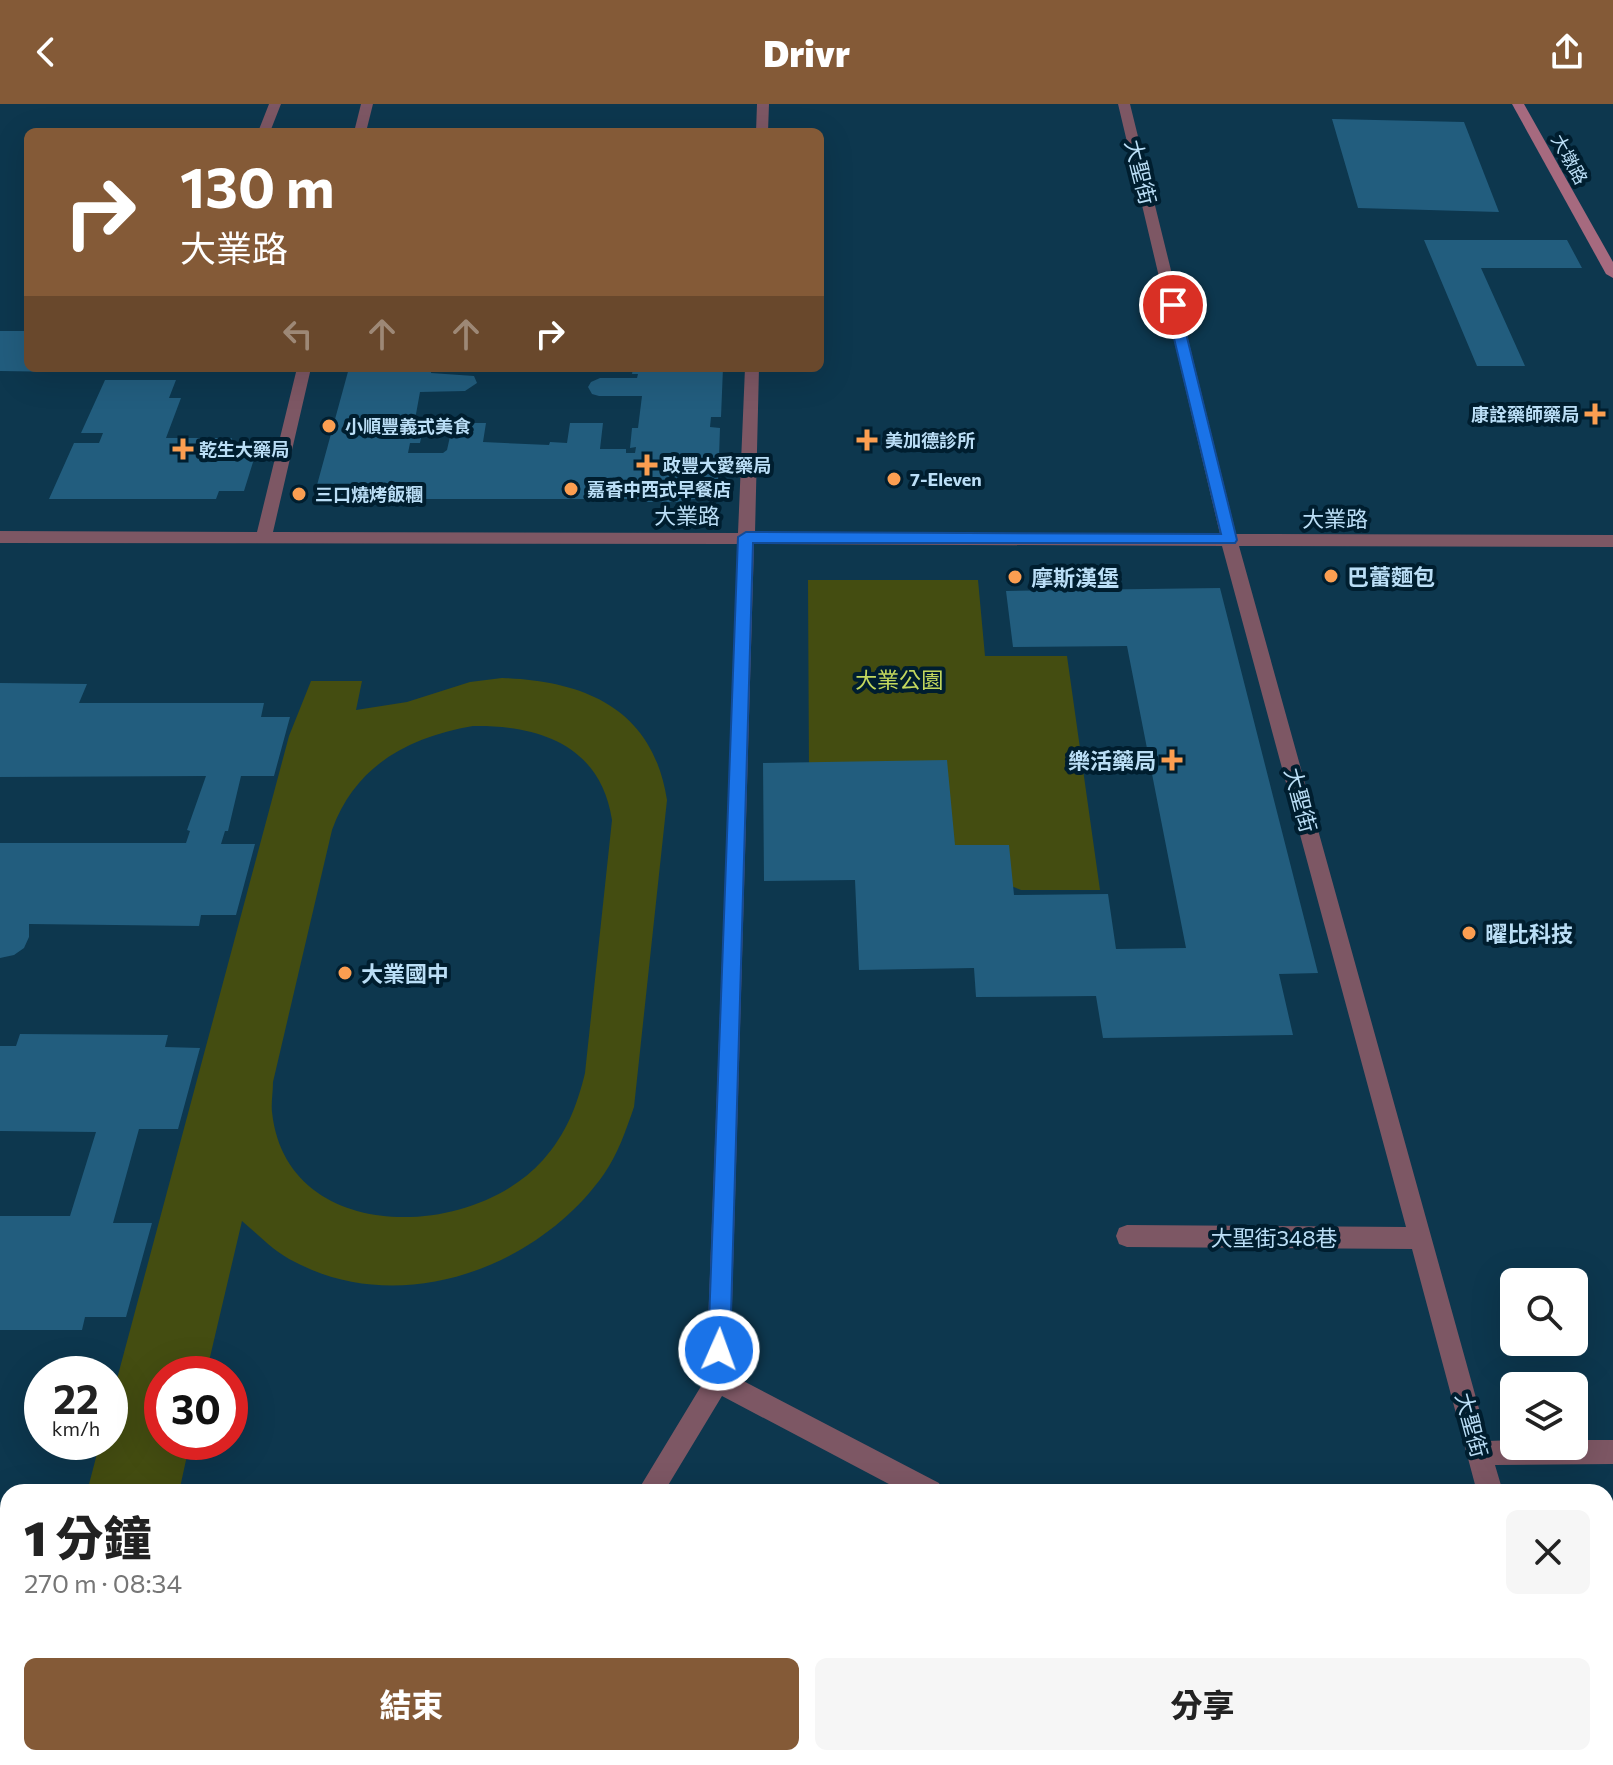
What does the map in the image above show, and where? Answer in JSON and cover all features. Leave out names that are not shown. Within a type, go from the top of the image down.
[{"type":"street","points":[[266,128],[275,104]]},
{"type":"street","points":[[361,128],[367,104]]},
{"type":"street","points":[[762,128],[763,104]]},
{"type":"street","name":"大聖街","points":[[1124,104],[1229,540],[1488,1484]]},
{"type":"street","name":"大墩路","points":[[1518,104],[1613,274]]},
{"type":"street","points":[[264,537],[303,372]]},
{"type":"street","points":[[655,1484],[718,1381],[752,372]]},
{"type":"street","name":"大業路","points":[[0,537],[1613,541]]},
{"type":"street","name":"大聖街348巷","points":[[1127,1236],[1421,1238]]},
{"type":"street","points":[[718,1381],[915,1484]]},
{"type":"street","points":[[1480,1453],[1613,1452]]},
{"type":"green space","name":"大業公園","points":[[808,580],[978,580],[985,656],[1067,656],[1100,890],[1021,890],[910,845],[809,770]]},
{"type":"green space","points":[[502,678],[533,680],[587,694],[611,706],[631,722],[647,743],[659,769],[667,800],[634,1107],[618,1150],[604,1174],[576,1207],[543,1235],[505,1258],[464,1274],[422,1284],[379,1285],[336,1278],[287,1258],[242,1221],[210,1356],[144,1356],[144,1460],[186,1460],[181,1484],[89,1484],[95,1460],[128,1460],[128,1356],[123,1356],[289,736],[311,681],[362,681],[356,710],[407,702],[470,682]],"holes":[[[473,726],[521,730],[544,736],[581,757],[595,774],[606,795],[612,820],[585,1073],[570,1119],[543,1160],[511,1187],[472,1205],[429,1215],[386,1216],[345,1207],[310,1187],[285,1156],[272,1112],[273,1082],[332,830],[355,788],[387,758],[406,747],[449,731]]]},
{"type":"building","points":[[1332,119],[1464,122],[1499,212],[1358,208]]},
{"type":"building","points":[[1424,240],[1567,240],[1582,268],[1481,268],[1525,366],[1477,366]]},
{"type":"building","points":[[0,331],[24,331],[24,371],[0,371]]},
{"type":"building","points":[[348,372],[431,372],[474,376],[477,383],[465,391],[420,392],[414,425],[424,424],[420,443],[410,443],[408,453],[443,453],[447,450],[453,423],[486,423],[483,442],[549,445],[550,442],[567,443],[570,423],[603,423],[600,449],[626,449],[626,453],[635,453],[636,447],[630,448],[632,428],[638,428],[642,396],[599,396],[592,394],[588,387],[591,382],[600,378],[637,378],[638,374],[632,372],[723,372],[721,417],[711,417],[710,427],[720,428],[718,486],[711,486],[711,495],[706,497],[676,502],[646,502],[647,499],[334,499],[334,496],[321,493],[323,484],[317,485]]},
{"type":"building","points":[[105,380],[176,380],[169,398],[181,398],[166,438],[232,438],[229,446],[258,446],[244,491],[219,491],[216,499],[49,499],[74,443],[99,443],[103,433],[81,433]]},
{"type":"building","points":[[1220,588],[1318,973],[1279,974],[1293,1035],[1103,1038],[1096,996],[976,997],[974,968],[859,970],[855,880],[764,881],[763,763],[947,760],[955,845],[1009,845],[1014,895],[1108,894],[1116,949],[1186,948],[1127,646],[1013,647],[1006,591]]},
{"type":"building","points":[[0,683],[87,684],[79,703],[264,703],[261,717],[290,717],[274,776],[241,776],[228,831],[225,831],[221,844],[255,844],[236,915],[201,915],[199,926],[29,924],[29,937],[24,948],[14,955],[0,958],[0,843],[186,843],[190,831],[187,830],[206,776],[0,777]]},
{"type":"building","points":[[20,1034],[168,1035],[165,1047],[200,1048],[178,1129],[139,1129],[113,1223],[152,1223],[126,1317],[85,1317],[82,1330],[0,1330],[0,1216],[70,1216],[96,1132],[0,1131],[0,1046],[16,1046]]},
{"type":"place","name":"康詮藥師藥局","points":[[1595,414]]},
{"type":"place","name":"小順豐義式美食","points":[[329,426]]},
{"type":"place","name":"美加德診所","points":[[867,440]]},
{"type":"place","name":"乾生大藥局","points":[[183,449]]},
{"type":"place","name":"政豐大愛藥局","points":[[647,465]]},
{"type":"place","name":"7-Eleven","points":[[894,479]]},
{"type":"place","name":"嘉香中西式早餐店","points":[[571,489]]},
{"type":"place","name":"三口燒烤飯糰","points":[[299,494]]},
{"type":"place","name":"巴蕾麵包","points":[[1331,576]]},
{"type":"place","name":"摩斯漢堡","points":[[1015,577]]},
{"type":"place","name":"樂活藥局","points":[[1172,760]]},
{"type":"place","name":"曜比科技","points":[[1469,933]]},
{"type":"place","name":"大業國中","points":[[345,973]]},
{"type":"route","points":[[719,1350],[746,537],[1229,540],[1173,305]]}]
